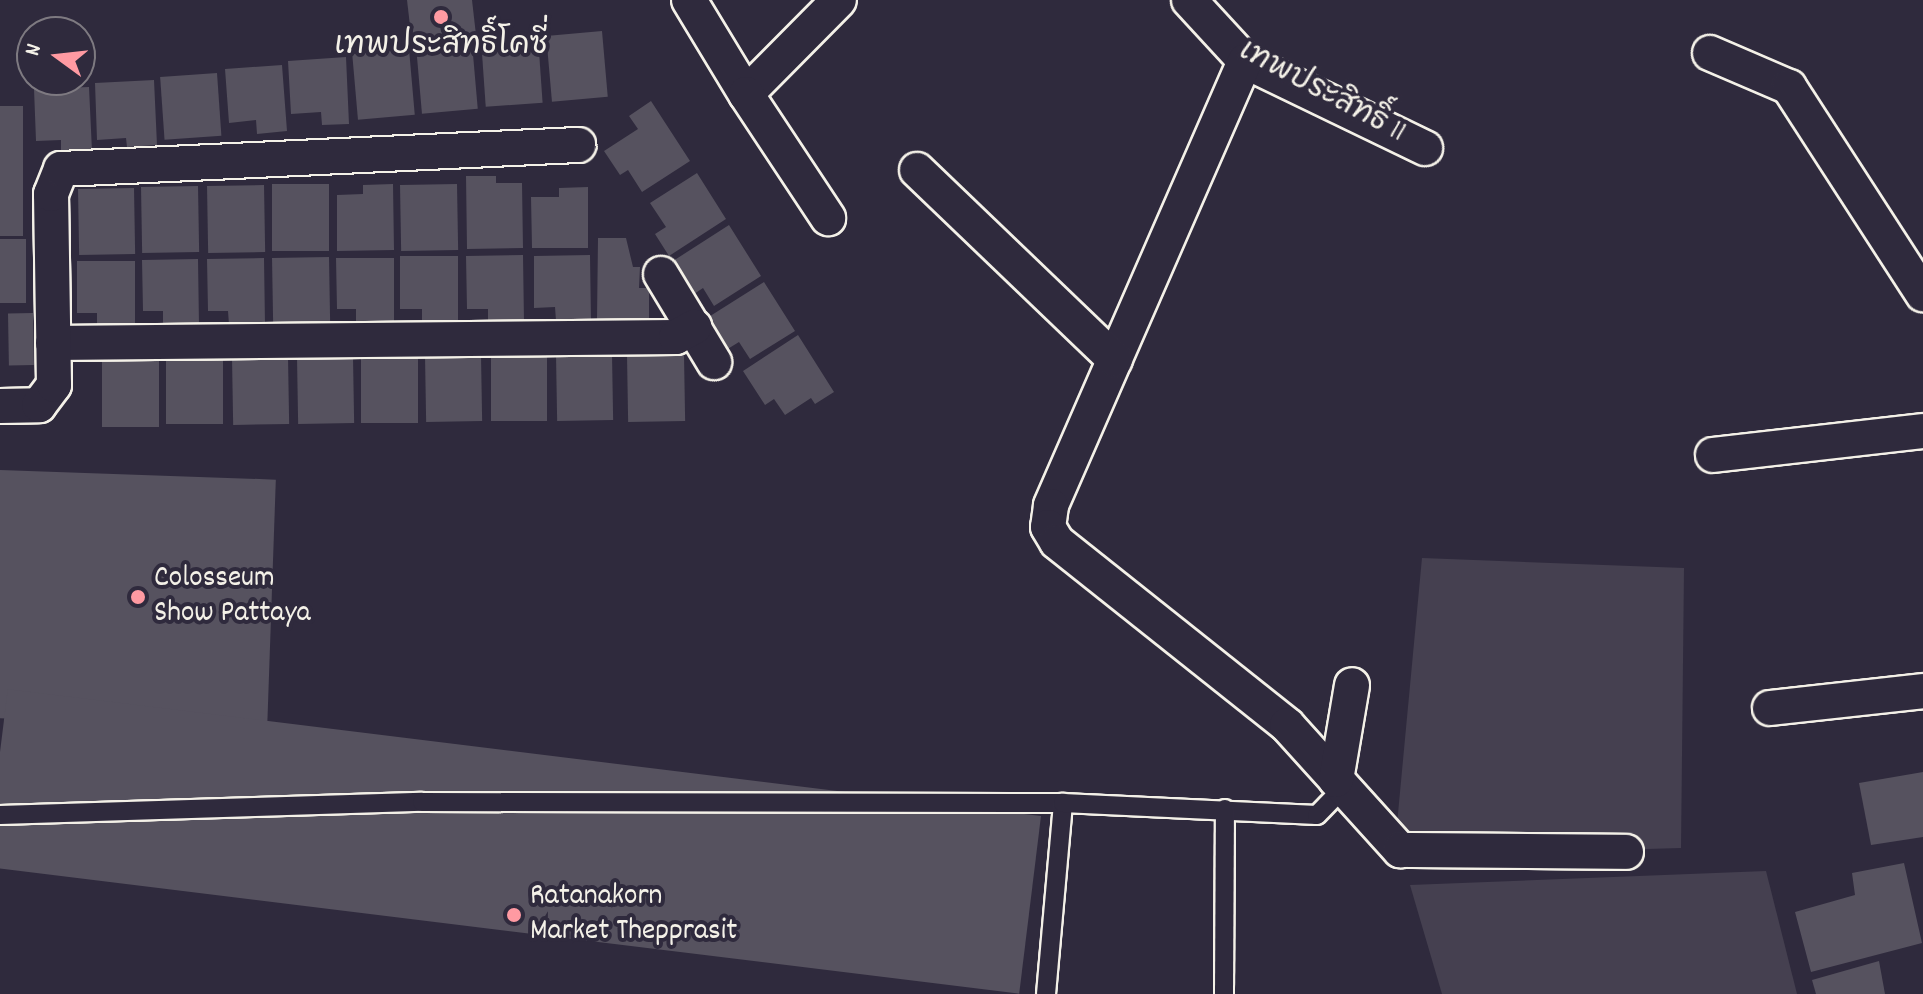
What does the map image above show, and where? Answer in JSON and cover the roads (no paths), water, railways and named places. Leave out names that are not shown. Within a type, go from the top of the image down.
[{"type":"street","points":[[689,0],[746,94],[828,218]]},
{"type":"street","points":[[746,94],[839,0]]},
{"type":"street","name":"เทพประสิทธิ์ 11","points":[[1189,0],[1245,61],[1425,148]]},
{"type":"street","points":[[1710,53],[1789,87],[1923,294]]},
{"type":"street","points":[[1245,61],[1051,506],[1048,527],[1057,542],[1287,725],[1385,839],[1414,854],[1626,852]]},
{"type":"street","points":[[0,406],[39,405],[54,385],[51,194],[61,169],[578,145]]},
{"type":"street","points":[[917,170],[1115,360]]},
{"type":"street","points":[[661,274],[714,362]]},
{"type":"street","points":[[53,343],[676,337],[694,327]]},
{"type":"street","points":[[1713,455],[1923,431]]},
{"type":"street","points":[[1339,784],[1352,685]]},
{"type":"street","points":[[1770,708],[1923,691]]},
{"type":"lane","points":[[0,815],[422,802],[1063,803],[1317,815],[1339,784]]},
{"type":"lane","points":[[1046,994],[1063,803]]},
{"type":"lane","points":[[1224,994],[1225,809]]},
{"type":"place","name":"เทพประสิทธิ์โคซี่","points":[[441,17]]},
{"type":"place","name":"Colosseum Show Pattaya","points":[[138,597]]},
{"type":"place","name":"Ratanakorn Market Thepprasit","points":[[514,915]]}]
